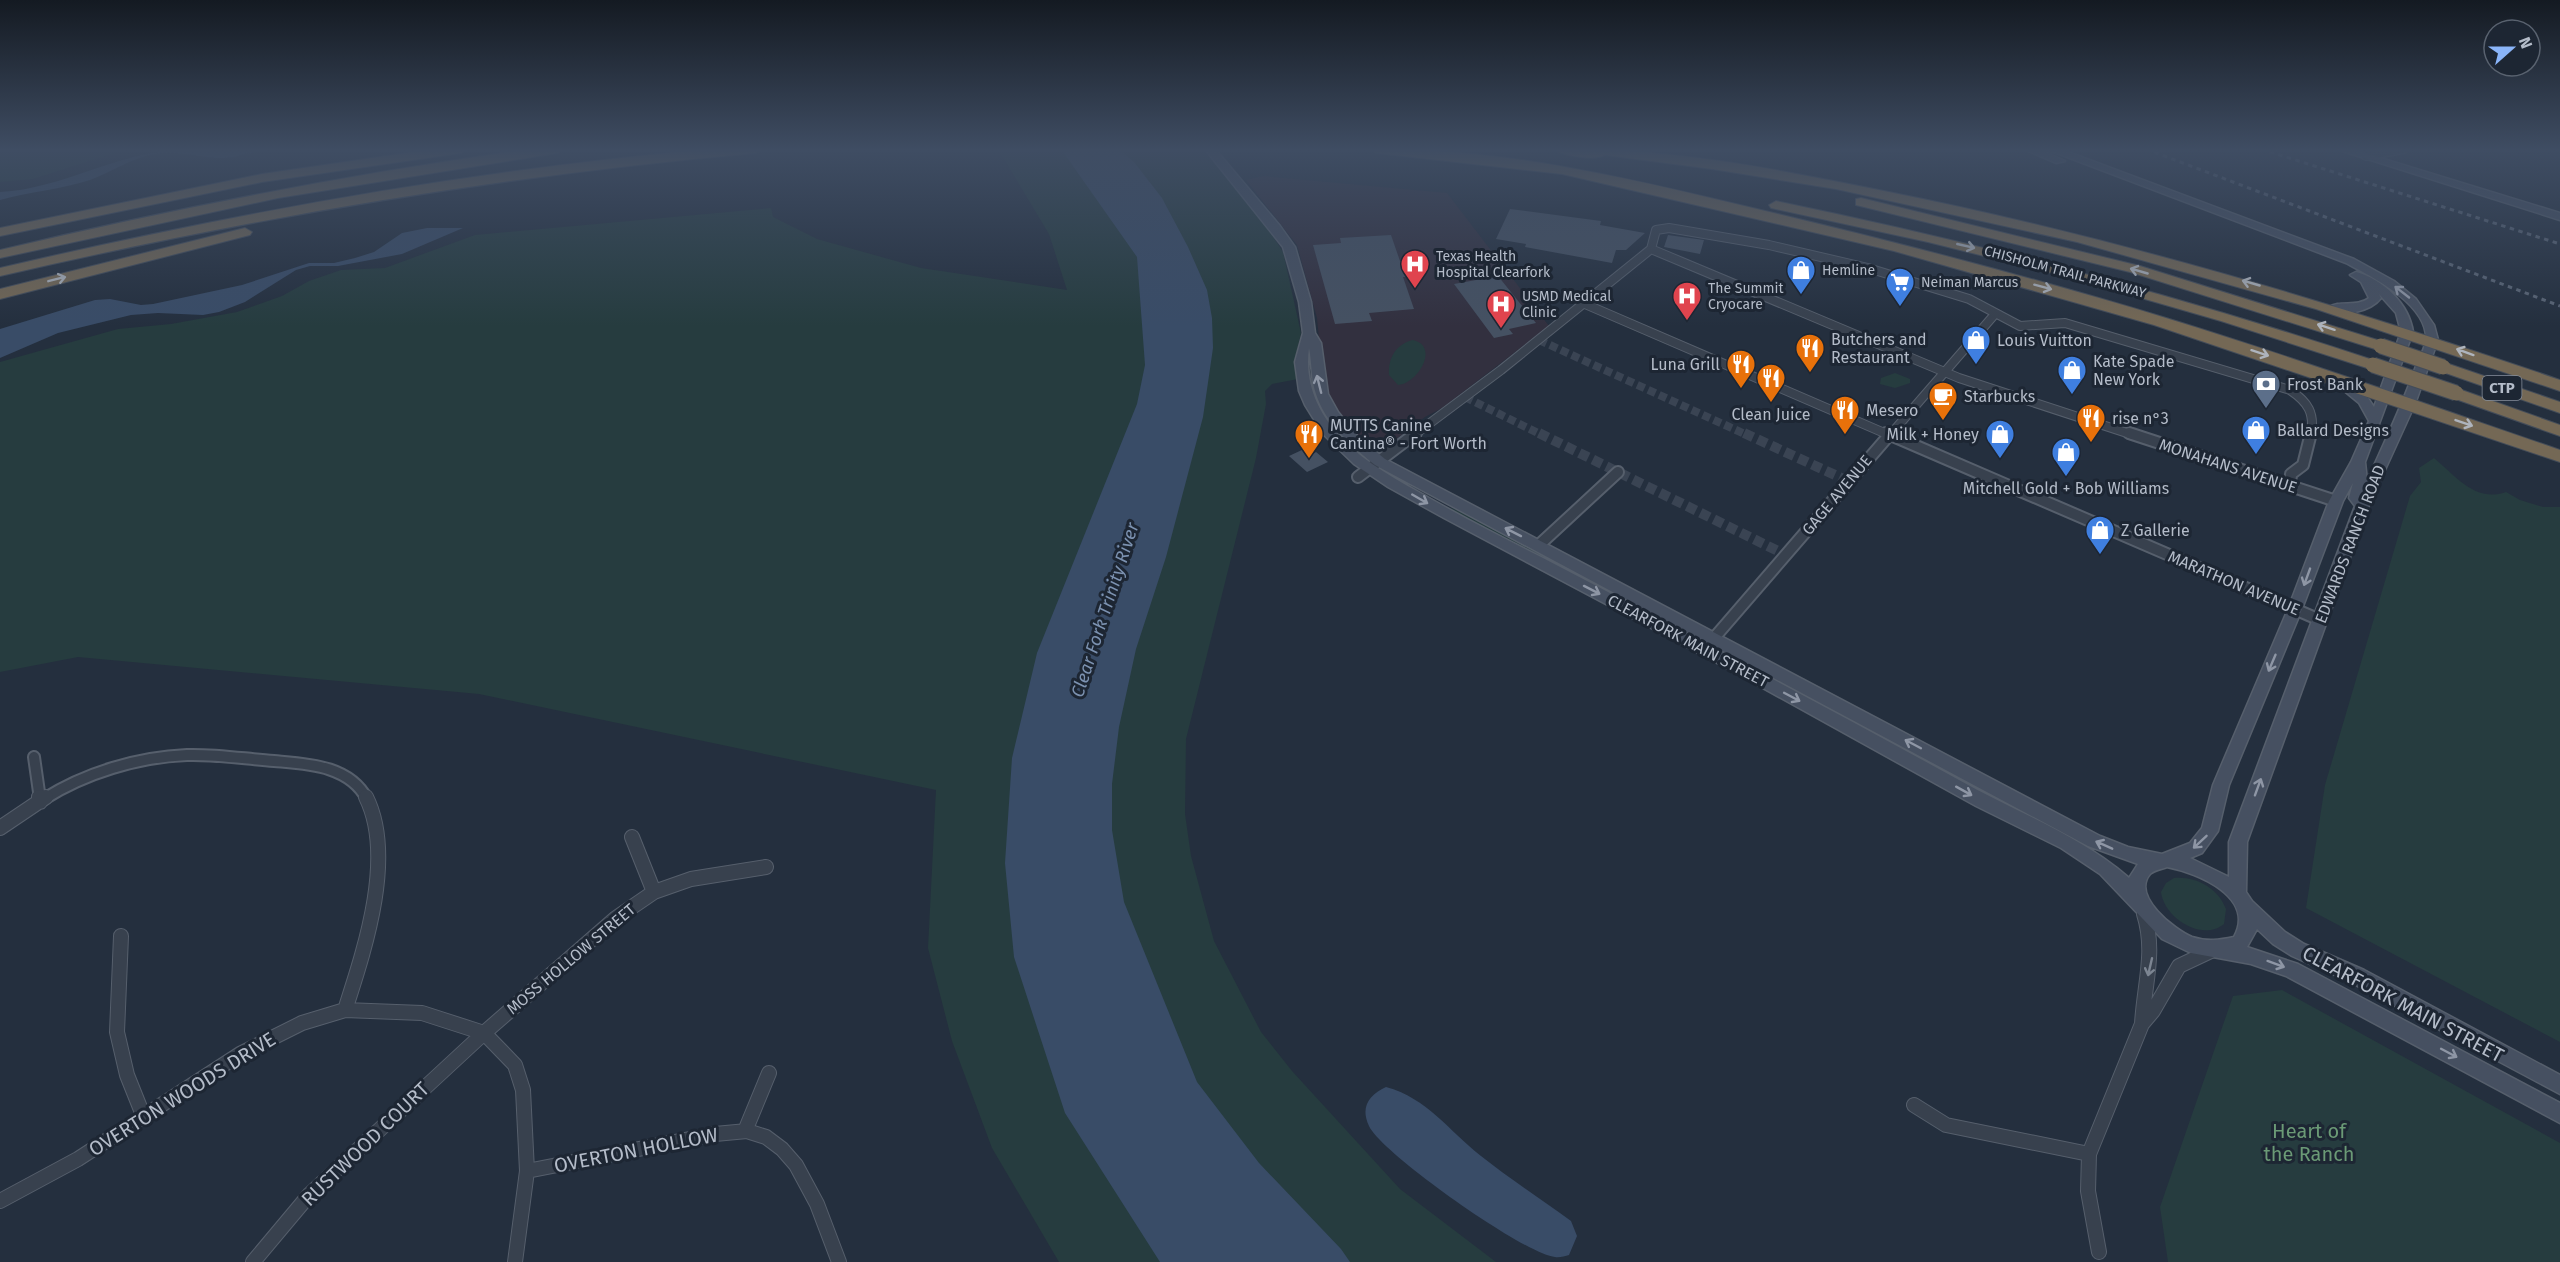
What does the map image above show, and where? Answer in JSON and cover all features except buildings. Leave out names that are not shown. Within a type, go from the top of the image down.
[{"type":"highway","points":[[0,232],[117,208]]},
{"type":"highway","points":[[0,254],[210,208]]},
{"type":"highway","points":[[0,272],[180,232],[303,208]]},
{"type":"highway","points":[[0,294],[278,224],[355,208]]},
{"type":"highway","points":[[1733,208],[2074,296],[2332,377],[2560,456]]},
{"type":"highway","name":"CHISHOLM TRAIL PARKWAY","points":[[1786,208],[1984,250],[2177,303],[2373,365],[2560,431]]},
{"type":"highway","name":"CHISHOLM TRAIL PARKWAY","points":[[1884,208],[1967,226],[2191,285],[2381,346],[2560,408]]},
{"type":"highway","points":[[1954,208],[2149,254],[2334,308],[2560,386]]},
{"type":"street","name":"CLEARFORK MAIN STREET","points":[[1259,208],[1289,247],[1305,302],[1309,333],[1302,353],[1300,370],[1308,400],[1337,441],[1369,470],[1461,522],[1708,644],[2094,841],[2127,854],[2164,860]]},
{"type":"street","points":[[2184,208],[2332,264],[2366,281],[2395,302],[2407,324],[2407,332]]},
{"type":"street","points":[[2208,208],[2350,261],[2385,279],[2409,297],[2426,316],[2432,340]]},
{"type":"street","points":[[2531,208],[2560,217]]},
{"type":"street","points":[[1369,470],[1585,304],[1651,249],[1654,233],[1661,228],[1741,240],[1851,264],[1931,286],[1977,303],[2006,322],[2027,327],[2065,323],[2290,390],[2300,396],[2314,412],[2303,465],[2291,474],[2290,486]]},
{"type":"street","name":"MONAHANS AVENUE","points":[[1651,249],[1886,345],[1944,372],[2336,501]]},
{"type":"street","points":[[2334,308],[2360,308],[2371,304],[2374,298],[2366,281]]},
{"type":"street","name":"MARATHON AVENUE","points":[[1585,304],[2320,620]]},
{"type":"street","name":"GAGE AVENUE","points":[[1708,644],[1995,314]]},
{"type":"street","name":"EDWARDS RANCH ROAD","points":[[2164,860],[2196,848],[2206,839],[2221,785],[2295,609],[2336,501],[2358,462],[2375,421],[2407,332]]},
{"type":"street","name":"EDWARDS RANCH ROAD","points":[[2241,900],[2238,842],[2347,543],[2409,404],[2432,340]]},
{"type":"street","points":[[2332,377],[2364,401],[2375,421]]},
{"type":"street","points":[[2358,462],[2360,483],[2356,498],[2362,505]]},
{"type":"street","name":"CLEARFORK MAIN STREET","points":[[1369,470],[1539,545],[2015,819],[2089,856],[2118,877],[2141,907]]},
{"type":"street","points":[[1539,545],[1618,472]]},
{"type":"street","points":[[2336,501],[2347,508],[2349,514],[2347,543]]},
{"type":"street","points":[[0,828],[40,802],[82,779],[125,765],[174,756],[233,757],[313,764],[347,776],[368,799],[376,846],[375,882],[366,947],[345,1010]]},
{"type":"street","points":[[34,757],[40,802]]},
{"type":"street","points":[[632,837],[654,892]]},
{"type":"street","points":[[2099,1252],[2086,1169],[2089,1154],[2142,1024],[2153,1011],[2179,966],[2216,950],[2240,943],[2246,936],[2249,917],[2241,900],[2212,873],[2189,863],[2164,860],[2143,868],[2135,884],[2153,941],[2152,963],[2142,1003],[2142,1024]]},
{"type":"street","name":"MOSS HOLLOW STREET","points":[[484,1033],[616,918],[654,892],[691,879],[766,867]]},
{"type":"street","name":"CLEARFORK MAIN STREET","points":[[2241,900],[2279,938],[2298,950],[2357,976],[2560,1085]]},
{"type":"street","points":[[2141,907],[2166,933],[2198,948],[2216,950]]},
{"type":"street","points":[[121,936],[117,1032],[127,1075],[143,1115]]},
{"type":"street","name":"CLEARFORK MAIN STREET","points":[[2216,950],[2251,956],[2292,970],[2560,1113]]},
{"type":"street","name":"OVERTON WOODS DRIVE","points":[[0,1201],[78,1159],[240,1054],[302,1023],[345,1010],[422,1013],[484,1033],[515,1065],[523,1089],[527,1171],[515,1262]]},
{"type":"street","name":"RUSTWOOD COURT","points":[[253,1262],[310,1194],[484,1033]]},
{"type":"street","points":[[770,1072],[745,1131],[763,1136],[783,1148],[817,1200],[839,1262]]},
{"type":"street","points":[[1914,1105],[1946,1125],[2089,1154]]},
{"type":"street","name":"OVERTON HOLLOW","points":[[527,1171],[745,1131]]},
{"type":"shaded area","name":"Texas Health Hospital Clearfork","points":[[1268,208],[1458,208],[1549,326],[1442,408],[1425,417],[1380,451],[1374,451],[1344,425],[1324,391],[1317,318],[1297,245]]},
{"type":"green space","points":[[771,208],[773,217],[817,239],[921,268],[1067,290],[1049,234],[1033,208],[1253,208],[1283,252],[1301,333],[1296,356],[1298,379],[1272,384],[1265,391],[1266,404],[1256,458],[1186,739],[1185,814],[1191,856],[1214,941],[1261,1032],[1292,1071],[1400,1189],[1496,1262],[1059,1262],[992,1148],[952,1041],[928,948],[936,790],[479,694],[78,657],[0,672],[0,362],[118,329],[171,324],[237,312],[282,296],[309,281],[341,270],[385,268],[475,235]]},
{"type":"green space","points":[[1413,340],[1425,349],[1423,364],[1413,378],[1398,385],[1389,375],[1390,363],[1398,348]]},
{"type":"green space","points":[[1895,373],[1910,379],[1910,383],[1895,388],[1880,384],[1881,378]]},
{"type":"green space","points":[[2434,458],[2458,480],[2475,491],[2485,494],[2506,492],[2520,500],[2543,507],[2560,507],[2560,1042],[2306,908],[2325,785],[2410,496],[2421,482],[2419,468]]},
{"type":"green space","points":[[1451,508],[1503,530],[1619,592],[1617,594],[1576,577],[1448,510]]},
{"type":"green space","points":[[1806,697],[1851,715],[2042,816],[2038,824]]},
{"type":"green space","points":[[2174,878],[2198,881],[2212,889],[2226,909],[2224,924],[2215,929],[2195,929],[2176,918],[2164,902],[2161,892],[2166,883]]},
{"type":"green space","name":"Heart of the Ranch","points":[[2282,990],[2560,1143],[2560,1262],[2168,1262],[2160,1207],[2233,996]]},
{"type":"water","name":"Clear Fork Trinity River","points":[[1102,208],[1167,208],[1207,290],[1212,318],[1213,348],[1203,417],[1166,557],[1136,649],[1119,727],[1112,784],[1112,830],[1124,902],[1197,1082],[1259,1163],[1341,1249],[1350,1262],[1160,1262],[1065,1113],[1014,957],[1005,863],[1012,758],[1037,653],[1137,404],[1145,365],[1137,257]]},
{"type":"water","points":[[427,228],[463,228],[402,254],[338,266],[310,266],[296,270],[245,302],[219,312],[203,315],[158,313],[131,315],[58,333],[0,358],[0,329],[95,300],[110,299],[141,305],[153,304],[242,285],[309,263],[334,263],[355,258],[374,252],[402,233]]},
{"type":"water","points":[[1386,1087],[1401,1092],[1426,1107],[1481,1156],[1571,1221],[1577,1236],[1569,1255],[1555,1257],[1539,1252],[1515,1239],[1456,1201],[1399,1158],[1379,1139],[1366,1119],[1368,1102]]},
{"type":"tunnel","points":[[1539,340],[1747,435]]},
{"type":"tunnel","points":[[1465,397],[1542,435]]},
{"type":"tunnel","points":[[1539,433],[1786,555]]},
{"type":"tunnel","points":[[1744,433],[1848,481]]},
{"type":"railway","points":[[2301,208],[2560,306]]},
{"type":"railway","points":[[2446,208],[2560,244]]},
{"type":"place","name":"Texas Health Hospital Clearfork","points":[[1415,290]]},
{"type":"place","name":"Hemline","points":[[1801,296]]},
{"type":"place","name":"Neiman Marcus","points":[[1900,308]]},
{"type":"place","name":"The Summit Cryocare","points":[[1687,322]]},
{"type":"place","name":"USMD Medical Clinic","points":[[1501,330]]},
{"type":"place","name":"Louis Vuitton","points":[[1976,366]]},
{"type":"place","name":"Butchers and Restaurant","points":[[1810,374]]},
{"type":"place","name":"Luna Grill","points":[[1741,390]]},
{"type":"place","name":"Kate Spade New York","points":[[2072,396]]},
{"type":"place","name":"Clean Juice","points":[[1771,404]]},
{"type":"place","name":"Frost Bank","points":[[2266,410]]},
{"type":"place","name":"Starbucks","points":[[1943,422]]},
{"type":"place","name":"Mesero","points":[[1845,436]]},
{"type":"place","name":"rise n°3","points":[[2091,444]]},
{"type":"place","name":"Ballard Designs","points":[[2256,456]]},
{"type":"place","name":"MUTTS Canine Cantina® - Fort Worth","points":[[1309,460]]},
{"type":"place","name":"Milk + Honey","points":[[2000,460]]},
{"type":"place","name":"Mitchell Gold + Bob Williams","points":[[2066,478]]},
{"type":"place","name":"Z Gallerie","points":[[2100,556]]}]
